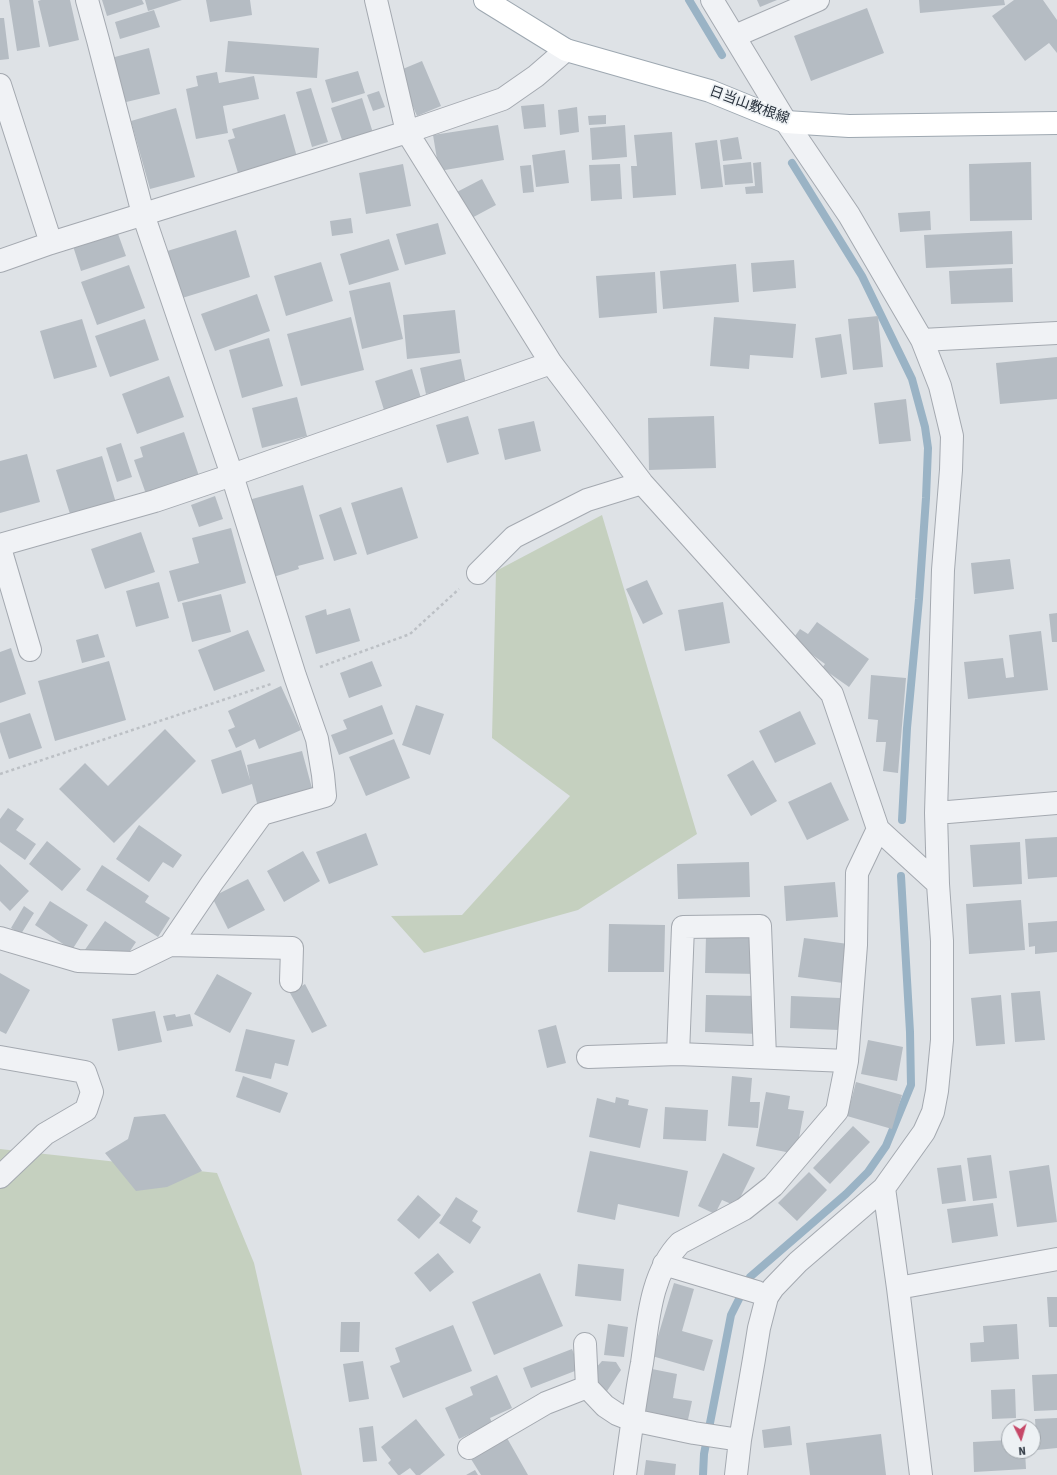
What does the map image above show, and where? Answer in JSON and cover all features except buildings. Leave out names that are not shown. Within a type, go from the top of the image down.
[{"type":"main road","name":"日当山敷根線","points":[[485,0],[566,50],[710,91],[786,122],[849,126],[1057,123]]},
{"type":"street","points":[[87,0],[143,214],[232,475],[316,739],[323,775],[325,796],[262,814],[212,883],[170,945]]},
{"type":"street","points":[[376,0],[406,132],[551,363],[642,483],[832,694],[878,828],[938,884]]},
{"type":"street","points":[[712,0],[786,122],[849,214],[922,340],[940,386],[952,436],[951,470],[943,570],[936,813],[942,949],[942,1040],[937,1092],[932,1112],[924,1132],[884,1188],[798,1262],[773,1288],[762,1295]]},
{"type":"street","points":[[735,36],[818,0]]},
{"type":"street","points":[[0,261],[51,243],[406,132],[503,99],[536,76],[566,50]]},
{"type":"street","points":[[0,85],[51,243]]},
{"type":"street","points":[[922,340],[1057,333]]},
{"type":"street","points":[[30,650],[0,547],[155,501],[551,363]]},
{"type":"street","points":[[478,573],[514,537],[587,500],[642,483]]},
{"type":"street","points":[[936,813],[1057,803]]},
{"type":"street","points":[[625,1475],[632,1420],[650,1310],[664,1264],[680,1243],[744,1209],[773,1186],[837,1111],[847,1061],[856,946],[857,873],[878,828]]},
{"type":"street","points":[[678,1054],[683,927],[760,926],[765,1057]]},
{"type":"street","points":[[0,938],[78,961],[133,963],[170,945],[292,948],[290,981]]},
{"type":"street","points":[[588,1057],[678,1054],[847,1061]]},
{"type":"street","points":[[0,1056],[85,1072],[92,1092],[86,1110],[45,1134],[0,1178]]},
{"type":"street","points":[[884,1188],[921,1475]]},
{"type":"street","points":[[898,1288],[1057,1260]]},
{"type":"street","points":[[664,1264],[762,1295]]},
{"type":"street","points":[[736,1475],[732,1439],[759,1328],[762,1295]]},
{"type":"street","points":[[585,1344],[587,1386],[605,1406],[617,1414],[632,1420],[732,1439]]},
{"type":"street","points":[[469,1448],[546,1403],[587,1386]]},
{"type":"path","points":[[0,774],[295,676],[410,634],[478,573]]},
{"type":"green space","points":[[602,515],[697,834],[578,910],[424,953],[391,916],[462,915],[570,796],[492,738],[496,571]]},
{"type":"green space","points":[[0,1149],[217,1173],[254,1263],[302,1475],[0,1475]]},
{"type":"waterway","points":[[689,0],[722,55]]},
{"type":"waterway","points":[[792,163],[862,276],[912,379],[925,427],[928,448],[926,498],[919,599],[907,728],[902,820]]},
{"type":"waterway","points":[[703,1475],[704,1454],[731,1315],[750,1277],[846,1194],[868,1172],[886,1146],[911,1085],[910,1032],[901,876]]}]
